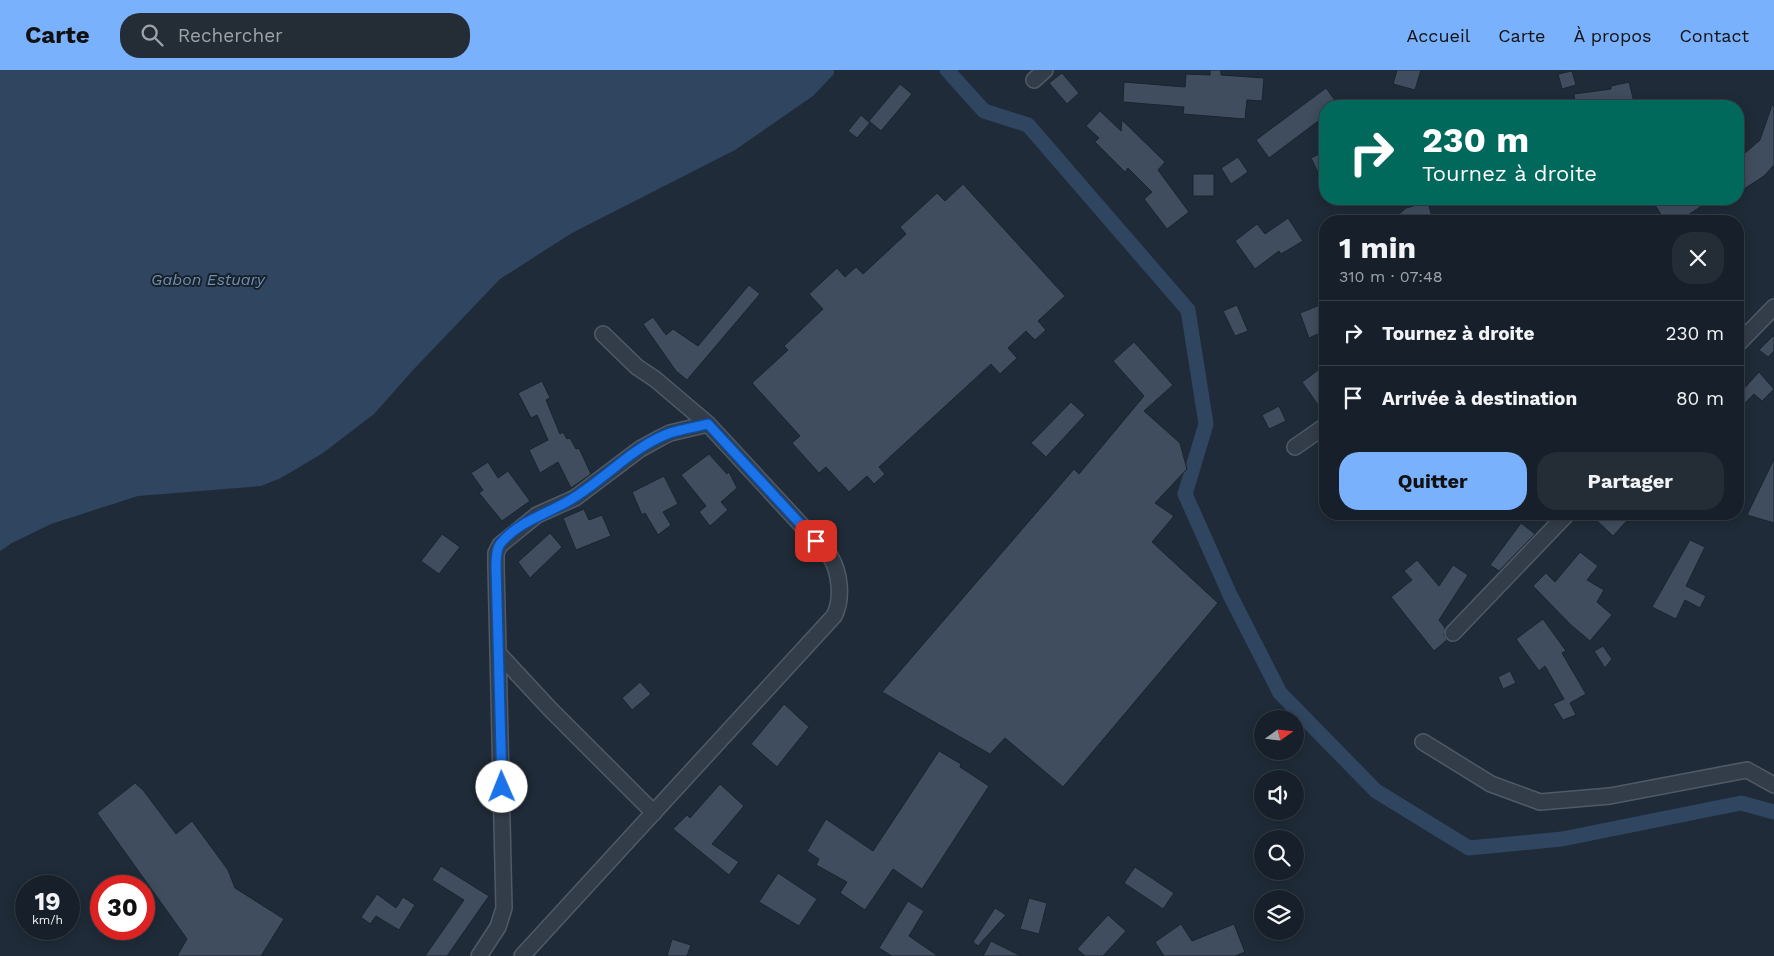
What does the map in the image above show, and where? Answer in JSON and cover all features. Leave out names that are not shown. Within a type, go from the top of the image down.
[{"type":"street","points":[[1744,338],[1774,307]]},
{"type":"street","points":[[522,956],[834,616],[840,605],[837,576],[830,556],[708,424],[655,379],[637,367],[603,334]]},
{"type":"street","points":[[479,956],[498,927],[504,908],[496,554],[500,545],[537,515],[575,498],[653,442],[670,433],[708,424]]},
{"type":"street","points":[[1295,447],[1319,430]]},
{"type":"street","points":[[1453,633],[1561,520]]},
{"type":"street","points":[[498,654],[550,710],[654,813]]},
{"type":"street","points":[[1423,742],[1491,784],[1540,802],[1610,796],[1747,770],[1774,785]]},
{"type":"water","name":"Gabon Estuary","points":[[0,70],[834,70],[834,74],[813,96],[735,150],[572,233],[500,279],[374,414],[323,453],[281,478],[261,486],[138,496],[51,524],[0,551]]},
{"type":"building","points":[[1210,70],[1221,70],[1221,75],[1264,78],[1262,101],[1247,100],[1245,119],[1183,114],[1184,107],[1123,102],[1124,82],[1185,87],[1186,74],[1210,75]]},
{"type":"building","points":[[1397,70],[1421,70],[1415,90],[1393,84]]},
{"type":"building","points":[[1572,71],[1576,85],[1562,89],[1558,74]]},
{"type":"building","points":[[1062,73],[1079,93],[1067,104],[1049,83]]},
{"type":"building","points":[[1629,82],[1634,100],[1574,100],[1574,94],[1611,89],[1611,86]]},
{"type":"building","points":[[900,84],[912,94],[881,131],[869,121]]},
{"type":"building","points":[[1326,88],[1335,100],[1319,100],[1319,120],[1269,158],[1256,140]]},
{"type":"building","points":[[1772,105],[1774,105],[1774,165],[1764,176],[1744,189],[1744,153],[1760,140]]},
{"type":"building","points":[[1100,111],[1121,131],[1122,120],[1165,162],[1158,170],[1189,212],[1167,229],[1144,199],[1152,192],[1128,168],[1125,172],[1095,142],[1099,138],[1086,126]]},
{"type":"building","points":[[861,115],[870,123],[857,138],[848,131]]},
{"type":"building","points":[[1319,154],[1319,175],[1311,158]]},
{"type":"building","points":[[1238,157],[1248,172],[1231,184],[1221,168]]},
{"type":"building","points":[[1193,174],[1214,174],[1214,196],[1193,196]]},
{"type":"building","points":[[963,184],[1065,296],[1038,321],[1046,330],[1035,340],[1026,331],[1008,348],[1017,358],[1000,374],[991,364],[879,467],[885,474],[874,484],[867,476],[849,492],[826,467],[819,473],[792,443],[800,436],[752,383],[788,350],[784,346],[823,309],[809,294],[837,268],[845,277],[856,267],[863,274],[906,234],[900,227],[937,193],[945,201]]},
{"type":"building","points":[[1417,205],[1429,205],[1431,215],[1398,215],[1406,208]]},
{"type":"building","points":[[1655,205],[1703,205],[1688,215],[1661,215]]},
{"type":"building","points":[[1288,218],[1303,241],[1281,254],[1279,251],[1255,269],[1235,241],[1257,224],[1265,234]]},
{"type":"building","points":[[749,285],[760,294],[687,380],[676,371],[643,324],[653,317],[666,335],[673,329],[698,346]]},
{"type":"building","points":[[1237,305],[1248,331],[1235,336],[1223,311]]},
{"type":"building","points":[[1319,305],[1319,334],[1309,338],[1300,313]]},
{"type":"building","points":[[1774,335],[1774,351],[1768,357],[1759,350]]},
{"type":"building","points":[[1134,342],[1173,385],[1144,411],[1180,443],[1187,469],[1155,503],[1174,516],[1152,542],[1218,603],[1063,787],[1005,738],[990,754],[882,692],[1074,469],[1079,474],[1144,396],[1113,361]]},
{"type":"building","points":[[1319,369],[1319,406],[1302,382]]},
{"type":"building","points":[[1759,372],[1774,389],[1762,401],[1754,394],[1744,404],[1744,388]]},
{"type":"building","points":[[542,381],[550,398],[546,400],[560,434],[563,432],[567,439],[570,438],[576,449],[579,448],[591,474],[571,488],[558,462],[540,473],[529,450],[548,440],[537,415],[531,418],[518,393]]},
{"type":"building","points":[[1071,402],[1085,415],[1046,457],[1031,443]]},
{"type":"building","points":[[1279,406],[1286,421],[1269,429],[1262,415]]},
{"type":"building","points":[[709,454],[727,474],[729,472],[737,488],[721,502],[728,510],[710,526],[699,512],[706,506],[681,475]]},
{"type":"building","points":[[1774,459],[1774,523],[1747,515]]},
{"type":"building","points":[[488,462],[498,478],[508,471],[530,501],[502,521],[479,493],[483,490],[471,473]]},
{"type":"building","points":[[664,476],[678,504],[663,512],[671,525],[658,535],[645,513],[642,515],[632,492]]},
{"type":"building","points":[[584,509],[589,520],[602,515],[611,536],[576,550],[563,518]]},
{"type":"building","points":[[1596,520],[1628,520],[1613,536]]},
{"type":"building","points":[[1521,523],[1535,534],[1499,571],[1490,565]]},
{"type":"building","points":[[550,533],[562,547],[530,578],[518,562]]},
{"type":"building","points":[[442,534],[460,547],[439,574],[421,561]]},
{"type":"building","points":[[1690,540],[1705,547],[1686,586],[1706,596],[1700,608],[1685,600],[1676,619],[1652,607]]},
{"type":"building","points":[[1580,552],[1598,566],[1587,580],[1604,590],[1597,602],[1612,615],[1590,641],[1571,625],[1533,586],[1546,573],[1555,582]]},
{"type":"building","points":[[1417,560],[1439,586],[1453,565],[1468,575],[1439,620],[1445,628],[1444,635],[1447,640],[1434,651],[1391,597],[1412,580],[1404,571]]},
{"type":"building","points":[[1543,619],[1566,651],[1562,653],[1586,694],[1570,703],[1576,715],[1563,720],[1553,704],[1564,699],[1545,666],[1539,671],[1516,639]]},
{"type":"building","points":[[1603,646],[1612,659],[1605,668],[1594,651]]},
{"type":"building","points":[[1510,671],[1516,683],[1503,689],[1498,677]]},
{"type":"building","points":[[640,682],[651,694],[632,710],[622,698]]},
{"type":"building","points":[[784,704],[809,727],[777,767],[751,744]]},
{"type":"building","points":[[939,751],[961,764],[960,767],[989,786],[922,889],[893,869],[865,910],[840,893],[847,882],[816,865],[819,859],[807,851],[826,819],[873,851]]},
{"type":"building","points":[[135,783],[143,790],[176,834],[192,821],[228,870],[235,888],[284,919],[261,956],[177,956],[187,939],[155,894],[155,875],[141,875],[97,813]]},
{"type":"building","points":[[720,784],[744,806],[712,844],[739,862],[729,875],[673,829],[687,815],[690,818]]},
{"type":"building","points":[[441,866],[489,896],[447,956],[425,956],[464,900],[432,880]]},
{"type":"building","points":[[1135,867],[1174,893],[1163,909],[1124,883]]},
{"type":"building","points":[[778,873],[817,899],[799,926],[759,902]]},
{"type":"building","points":[[377,894],[396,908],[403,897],[415,905],[399,930],[376,916],[370,924],[361,917]]},
{"type":"building","points":[[1029,898],[1047,903],[1039,934],[1020,929]]},
{"type":"building","points":[[908,901],[924,911],[909,936],[938,956],[892,956],[879,948]]},
{"type":"building","points":[[995,908],[1006,915],[978,946],[973,942]]},
{"type":"building","points":[[1108,915],[1126,931],[1103,956],[1085,956],[1077,949]]},
{"type":"building","points":[[1181,924],[1192,941],[1234,924],[1245,952],[1235,956],[1164,956],[1155,942]]},
{"type":"building","points":[[672,939],[691,945],[687,956],[667,956]]},
{"type":"building","points":[[991,941],[1021,956],[983,956]]},
{"type":"waterway","points":[[947,70],[984,111],[1028,125],[1188,310],[1206,424],[1185,494],[1230,595],[1280,693],[1376,791],[1469,848],[1562,839],[1741,803],[1774,812]]},
{"type":"route","points":[[502,787],[496,554],[500,545],[511,534],[537,515],[575,498],[640,450],[660,438],[670,433],[708,424],[816,541]]}]
